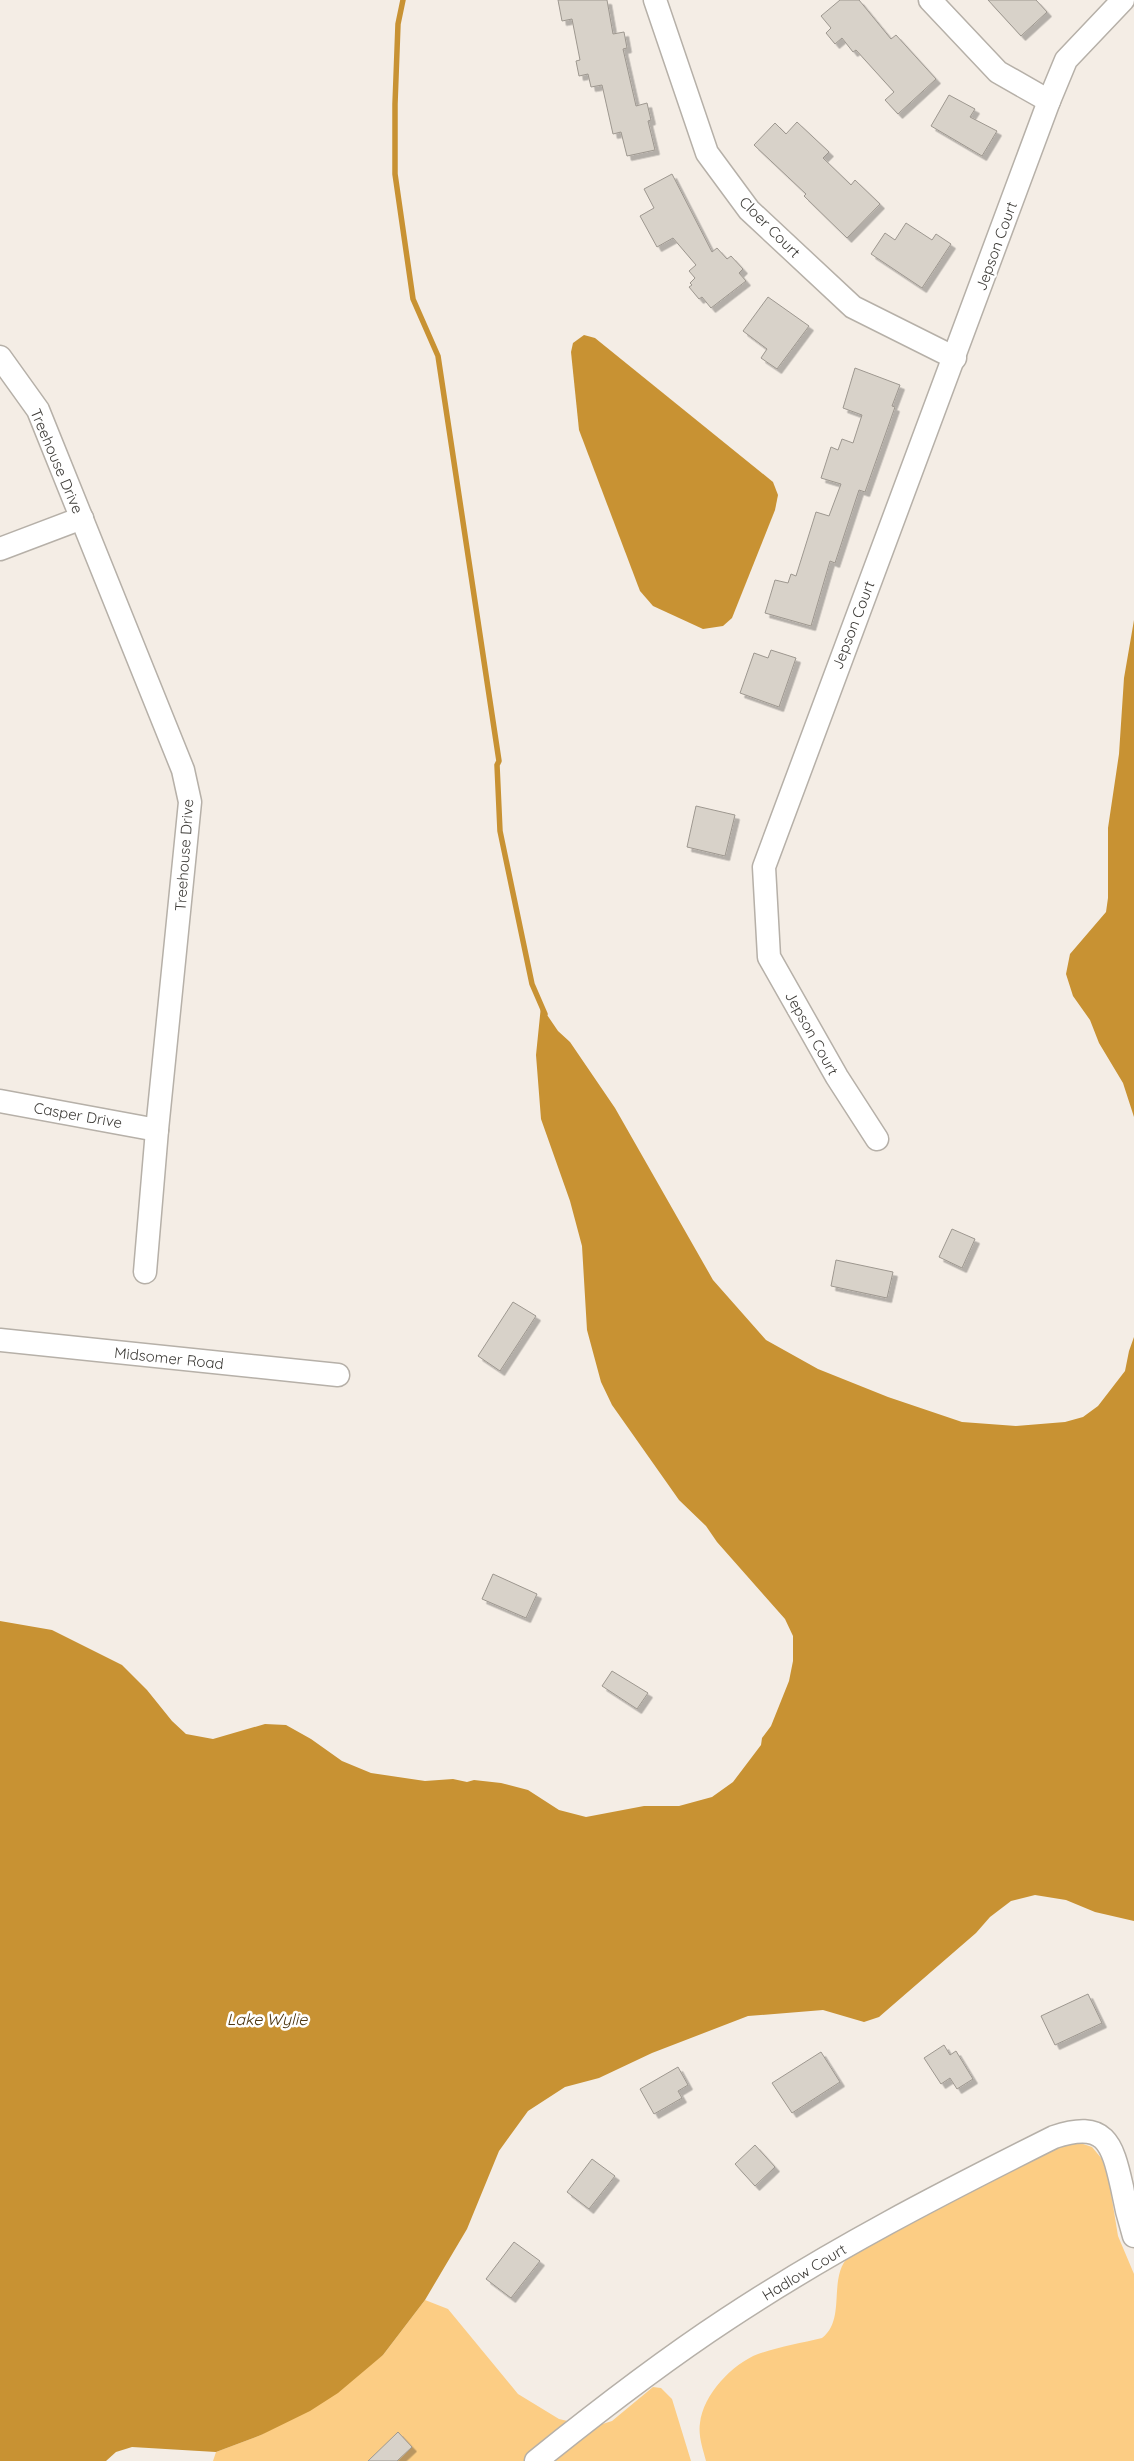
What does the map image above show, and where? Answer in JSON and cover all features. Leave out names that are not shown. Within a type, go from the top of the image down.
[{"type":"street","name":"Cloer Court","points":[[655,0],[707,153],[749,210],[853,307],[955,358]]},
{"type":"street","points":[[930,0],[998,72],[1049,101]]},
{"type":"street","name":"Jepson Court","points":[[877,1139],[837,1077],[769,957],[764,867],[955,358],[1049,101],[1066,60],[1123,0]]},
{"type":"street","name":"Treehouse Drive","points":[[0,357],[38,410],[184,770],[190,802],[157,1130],[145,1272]]},
{"type":"street","points":[[0,549],[82,518]]},
{"type":"street","name":"Casper Drive","points":[[0,1101],[157,1130]]},
{"type":"street","name":"Midsomer Road","points":[[0,1340],[338,1374]]},
{"type":"street","name":"Hadlow Court","points":[[536,2461],[629,2388],[723,2322],[886,2224],[942,2193],[1054,2137],[1072,2131],[1084,2130],[1096,2133],[1110,2146],[1116,2160],[1134,2236]]},
{"type":"shaded area","points":[[1080,2143],[1092,2147],[1102,2159],[1109,2181],[1118,2236],[1134,2274],[1134,2461],[706,2461],[700,2438],[700,2423],[702,2412],[713,2392],[720,2382],[738,2365],[758,2354],[822,2338],[834,2320],[839,2275],[849,2256],[1004,2171],[1066,2145]]},
{"type":"shaded area","points":[[425,2300],[448,2309],[518,2394],[559,2419],[593,2427],[612,2421],[653,2387],[661,2388],[672,2399],[691,2461],[213,2461],[216,2452],[261,2435],[383,2355]]},
{"type":"water","points":[[584,335],[595,338],[773,482],[778,495],[775,510],[732,618],[723,626],[703,629],[653,606],[640,591],[579,430],[571,352],[573,343]]},
{"type":"water","points":[[1134,620],[1134,1117],[1123,1083],[1099,1043],[1090,1020],[1073,996],[1066,974],[1070,954],[1106,912],[1108,898],[1108,828],[1119,754],[1124,678]]},
{"type":"water","name":"Lake Wylie","points":[[541,1006],[558,1031],[570,1042],[615,1108],[713,1280],[766,1340],[818,1369],[888,1397],[962,1422],[1016,1426],[1065,1422],[1083,1417],[1098,1406],[1125,1371],[1134,1337],[1134,1921],[1095,1912],[1066,1900],[1035,1895],[1011,1901],[990,1917],[976,1933],[879,2017],[864,2022],[823,2010],[748,2016],[652,2053],[599,2078],[565,2087],[528,2111],[499,2151],[467,2229],[425,2300],[383,2355],[338,2393],[310,2411],[261,2435],[216,2452],[132,2447],[116,2452],[106,2461],[0,2461],[0,1621],[52,1630],[122,1665],[186,1734],[213,1739],[265,1724],[286,1725],[311,1739],[342,1761],[371,1773],[425,1781],[453,1779],[467,1782],[474,1780],[501,1783],[528,1790],[559,1810],[586,1817],[644,1806],[679,1806],[712,1797],[733,1782],[761,1745],[762,1738],[771,1726],[789,1681],[793,1661],[793,1636],[785,1619],[717,1542],[706,1526],[679,1500],[612,1405],[601,1382],[587,1330],[582,1246],[570,1201],[541,1119],[536,1055]]},
{"type":"building","points":[[558,0],[607,0],[613,34],[624,32],[627,48],[623,49],[636,106],[647,103],[651,120],[648,121],[655,150],[627,156],[621,132],[613,134],[602,85],[591,87],[588,74],[579,76],[576,61],[580,60],[572,19],[562,21]]},
{"type":"building","points":[[840,0],[859,0],[891,39],[896,35],[936,79],[898,114],[885,100],[894,92],[856,50],[853,52],[842,38],[835,44],[826,33],[831,28],[821,16]]},
{"type":"building","points":[[988,0],[1036,0],[1047,12],[1021,36]]},
{"type":"building","points":[[949,95],[975,109],[970,117],[997,131],[982,156],[931,126]]},
{"type":"building","points":[[797,122],[829,152],[823,158],[851,185],[855,180],[880,204],[847,238],[804,196],[806,194],[754,145],[775,123],[786,134]]},
{"type":"building","points":[[672,174],[712,252],[717,248],[727,259],[731,256],[743,269],[739,273],[746,281],[711,308],[702,297],[699,299],[689,287],[695,278],[689,271],[696,265],[673,238],[657,247],[640,216],[654,208],[644,189]]},
{"type":"building","points":[[906,223],[932,240],[936,234],[951,244],[922,288],[871,254],[885,233],[895,240]]},
{"type":"building","points":[[768,297],[809,326],[777,369],[761,358],[767,349],[743,331]]},
{"type":"building","points":[[855,368],[900,385],[892,406],[895,407],[865,492],[859,490],[835,563],[830,561],[811,626],[765,613],[775,580],[788,583],[791,574],[796,576],[816,512],[829,516],[841,484],[821,478],[831,447],[838,450],[842,439],[853,443],[862,415],[843,408]]},
{"type":"building","points":[[771,650],[796,658],[779,707],[740,693],[754,653],[768,658]]},
{"type":"building","points":[[696,806],[735,815],[725,856],[687,847]]},
{"type":"building","points":[[952,1229],[975,1239],[962,1268],[939,1257]]},
{"type":"building","points":[[836,1260],[893,1272],[887,1298],[831,1286]]},
{"type":"building","points":[[513,1302],[536,1316],[500,1371],[478,1356]]},
{"type":"building","points":[[493,1574],[537,1594],[526,1618],[482,1599]]},
{"type":"building","points":[[612,1671],[648,1693],[637,1709],[602,1686]]},
{"type":"building","points":[[1088,1994],[1102,2023],[1055,2045],[1041,2016]]},
{"type":"building","points":[[944,2045],[950,2055],[956,2051],[973,2079],[957,2089],[950,2078],[941,2084],[924,2058]]},
{"type":"building","points":[[821,2052],[840,2082],[792,2113],[772,2083]]},
{"type":"building","points":[[678,2067],[688,2085],[678,2091],[682,2098],[654,2114],[640,2089]]},
{"type":"building","points":[[755,2145],[775,2167],[755,2186],[735,2164]]},
{"type":"building","points":[[592,2159],[615,2176],[589,2209],[567,2192]]},
{"type":"building","points":[[514,2242],[540,2261],[511,2298],[486,2279]]},
{"type":"building","points":[[398,2432],[412,2447],[397,2461],[368,2461]]},
{"type":"waterway","points":[[403,0],[398,24],[395,174],[413,299],[438,356],[499,761],[497,765],[500,831],[532,984],[545,1014]]}]
